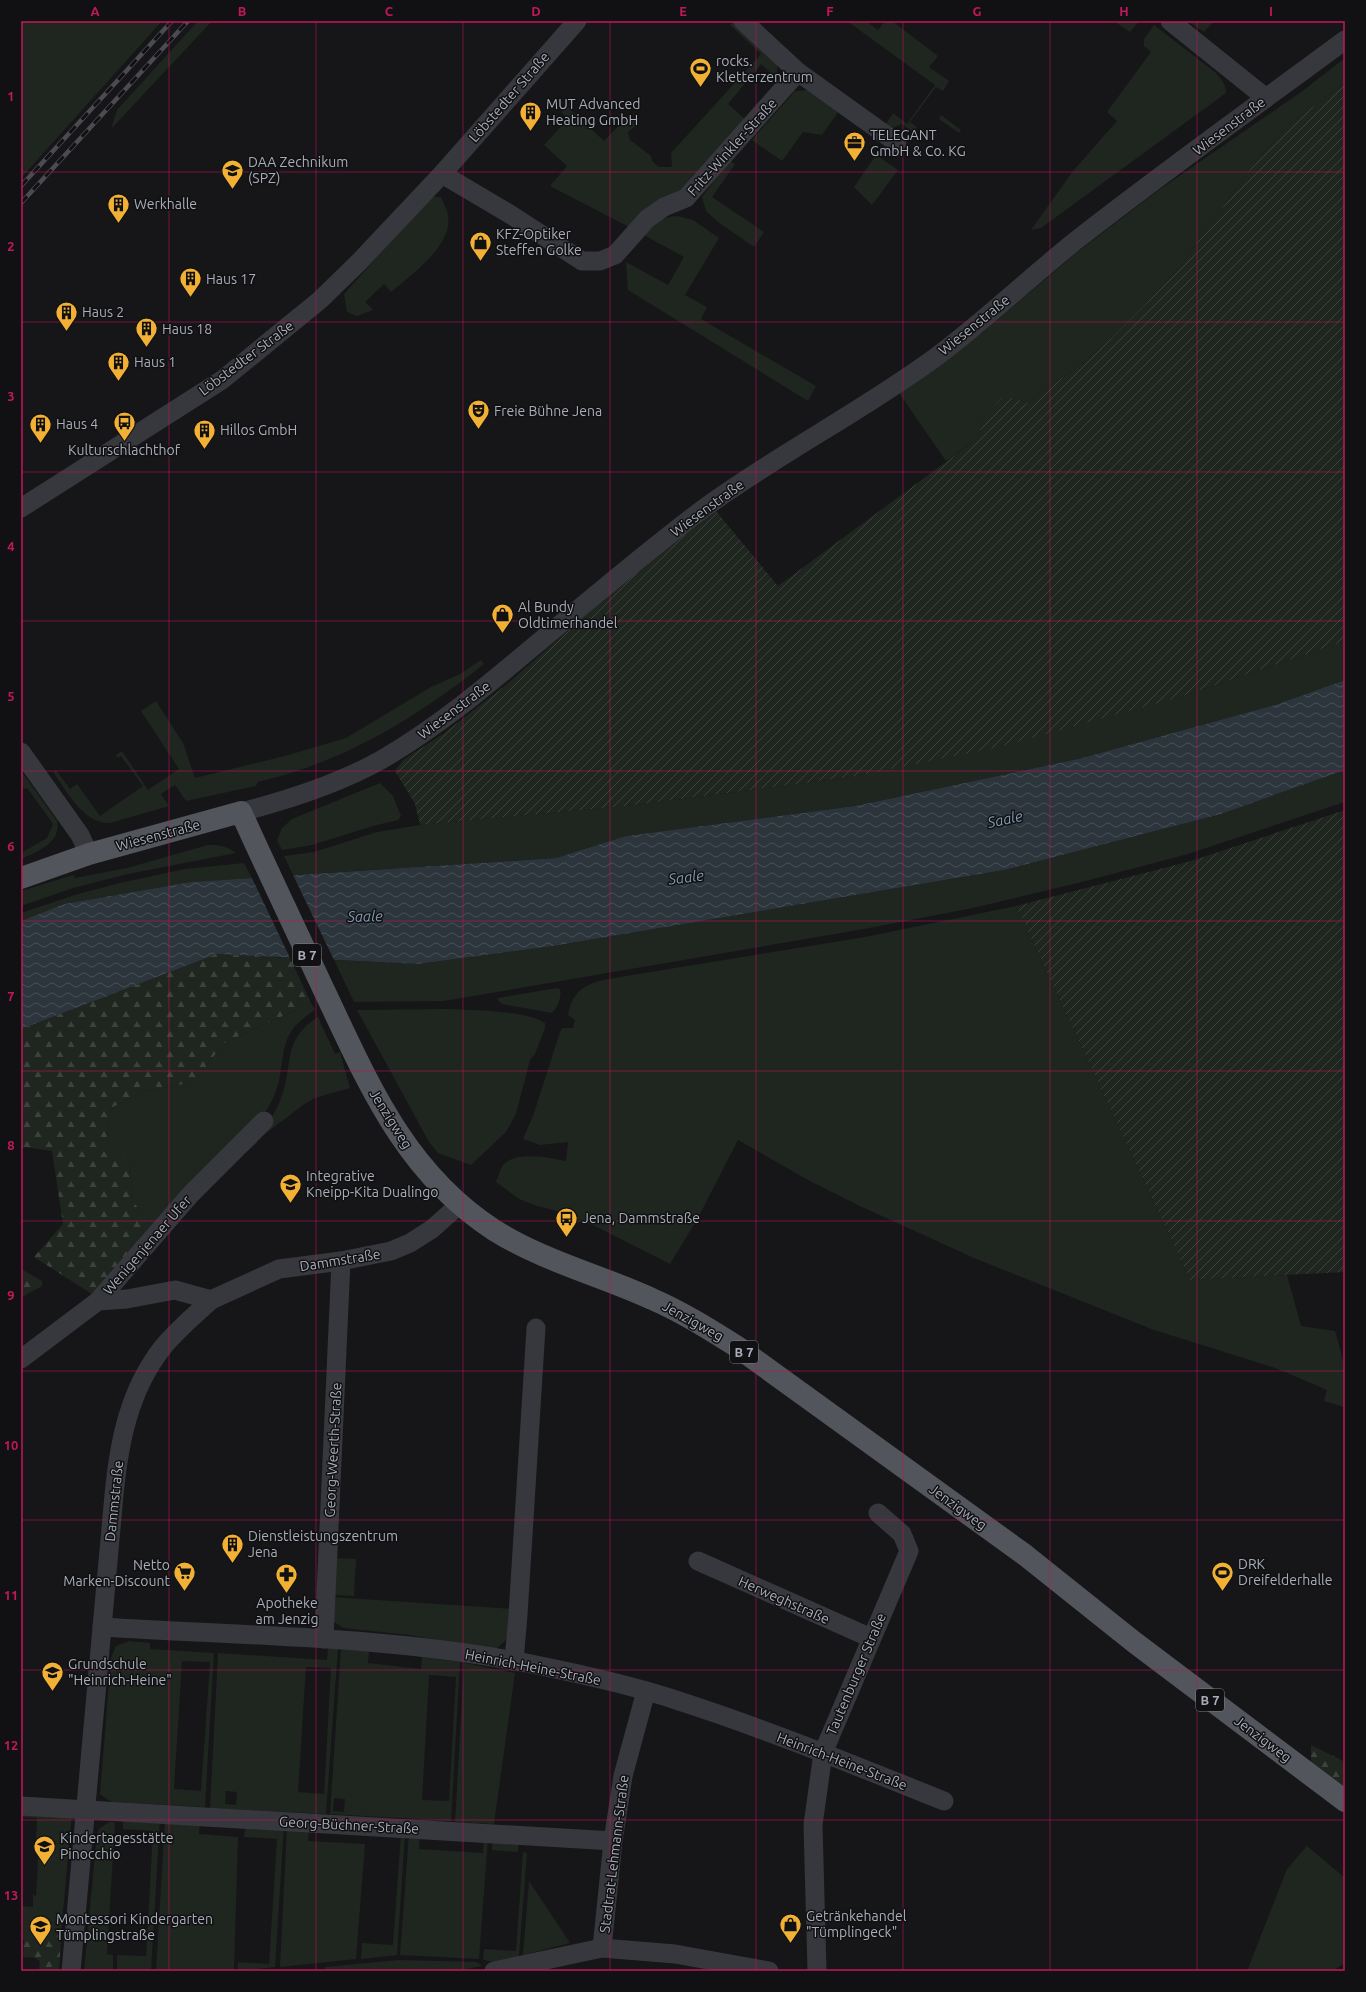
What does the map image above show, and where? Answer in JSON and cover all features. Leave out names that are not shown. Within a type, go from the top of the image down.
[{"type":"main road","name":"Jenzigweg","points":[[241,812],[358,1061],[384,1112],[405,1144],[430,1176],[460,1204],[494,1230],[524,1247],[652,1299],[692,1319],[736,1346],[1025,1555],[1134,1642],[1345,1801]]},
{"type":"main road","name":"Wiesenstraße","points":[[21,878],[89,854],[241,812]]},
{"type":"street","name":"Löbstedter Straße","points":[[21,508],[222,380],[320,300],[360,261],[442,174],[577,21]]},
{"type":"street","points":[[743,21],[798,72],[897,143]]},
{"type":"street","points":[[1170,21],[1266,98]]},
{"type":"street","name":"Wiesenstraße","points":[[241,812],[276,803],[336,781],[378,762],[424,734],[492,681],[612,581],[704,509],[774,460],[896,384],[934,358],[974,327],[1080,237],[1345,40]]},
{"type":"street","name":"Fritz-Winkler-Straße","points":[[442,174],[508,213],[582,261],[600,261],[615,255],[647,219],[664,207],[686,198],[798,72]]},
{"type":"street","points":[[21,752],[80,835],[89,854]]},
{"type":"street","name":"Wenigenjenaer Ufer","points":[[21,1358],[98,1301],[190,1194],[264,1121]]},
{"type":"street","name":"Dammstraße","points":[[71,1971],[114,1486],[122,1436],[136,1392],[163,1347],[211,1300],[279,1269],[341,1261],[391,1251],[410,1243],[439,1224],[460,1204]]},
{"type":"street","name":"Georg-Weerth-Straße","points":[[324,1639],[341,1261]]},
{"type":"street","points":[[98,1301],[127,1300],[175,1290],[211,1300]]},
{"type":"street","points":[[514,1661],[536,1328]]},
{"type":"street","name":"Tautenburger Straße","points":[[817,1971],[813,1826],[823,1753],[909,1551],[902,1534],[878,1513]]},
{"type":"street","name":"Herweghstraße","points":[[698,1561],[871,1638]]},
{"type":"street","name":"Heinrich-Heine-Straße","points":[[102,1627],[324,1639],[432,1649],[514,1661],[646,1691],[678,1700],[823,1753],[944,1801]]},
{"type":"street","name":"Stadtrat-Lehmann-Straße","points":[[602,1948],[613,1841],[623,1776],[646,1691]]},
{"type":"street","name":"Georg-Büchner-Straße","points":[[21,1806],[613,1841]]},
{"type":"street","points":[[494,1971],[602,1948],[675,1954],[769,1971]]},
{"type":"green space","points":[[21,21],[162,21],[21,178]]},
{"type":"green space","points":[[198,21],[212,21],[111,129],[117,110]]},
{"type":"green space","points":[[733,21],[777,63],[777,79],[761,64],[728,104],[745,119],[682,190],[629,227],[550,186],[567,166],[544,145],[568,119],[561,112],[567,106],[604,141],[629,115],[639,125],[628,132],[630,140],[651,156],[652,161],[659,167],[672,167],[671,153],[761,54],[730,25]]},
{"type":"green space","points":[[847,21],[866,21],[878,30],[885,21],[892,21],[938,56],[929,67],[949,81],[943,91],[936,87],[910,122],[917,127],[913,132],[902,124],[888,130],[884,127],[893,113],[907,124],[935,85]]},
{"type":"green space","points":[[1114,21],[1139,21],[1130,32]]},
{"type":"green space","points":[[1187,21],[1214,21],[1204,32]]},
{"type":"green space","points":[[1154,25],[1216,73],[1222,80],[1226,93],[1041,228],[1031,230],[1073,171],[1117,121],[1107,112],[1151,52],[1144,46],[1144,39]]},
{"type":"green space","points":[[1345,58],[1345,83],[1290,124],[1257,160],[1181,265],[1143,307],[1113,337],[1080,365],[1027,403],[1014,398],[985,416],[977,439],[946,461],[899,393],[982,333],[1075,254],[1156,192],[1301,92]]},
{"type":"green space","points":[[1345,83],[1345,641],[1180,697],[999,747],[851,777],[626,806],[420,825],[415,804],[395,771],[403,760],[443,734],[506,685],[626,580],[716,511],[778,586],[977,439],[985,416],[1001,399],[1014,398],[1027,403],[1080,365],[1113,337],[1143,307],[1181,265],[1257,160],[1290,124]]},
{"type":"green space","points":[[810,90],[839,111],[822,135],[803,132],[782,161],[752,140],[795,91]]},
{"type":"green space","points":[[941,115],[961,130],[959,133],[939,119]]},
{"type":"green space","points":[[876,155],[898,170],[872,205],[854,187]]},
{"type":"green space","points":[[730,161],[735,164],[712,197],[764,232],[754,247],[718,222],[706,211],[702,197]]},
{"type":"green space","points":[[431,197],[441,197],[448,215],[448,226],[444,238],[438,248],[420,268],[391,292],[384,284],[365,302],[373,310],[357,316],[347,312],[344,294]]},
{"type":"green space","points":[[678,216],[693,220],[719,238],[685,295],[707,307],[701,319],[816,386],[808,401],[628,290],[626,262],[668,285],[684,257],[642,234],[658,221]]},
{"type":"green space","points":[[1345,641],[1345,680],[1275,705],[1078,759],[855,806],[626,836],[556,858],[293,875],[284,856],[314,852],[377,832],[420,825],[626,806],[851,777],[1180,697]]},
{"type":"green space","points":[[481,660],[484,664],[458,684],[405,720],[378,736],[320,763],[258,782],[256,786],[186,801],[175,785],[161,794],[169,806],[110,823],[100,822],[84,812],[70,797],[53,772],[56,770],[70,789],[77,784],[100,816],[143,786],[121,756],[118,758],[116,755],[122,751],[148,790],[179,769],[141,711],[156,701],[183,743],[195,778],[285,756],[346,738],[431,687],[460,674]]},
{"type":"green space","points":[[1345,770],[1345,802],[1188,854],[1078,883],[973,908],[864,929],[444,1001],[354,1002],[334,960],[418,964],[553,946],[1004,870],[1221,814]]},
{"type":"green space","points":[[21,771],[57,821],[58,829],[52,841],[46,846],[21,859],[21,853],[47,838],[53,824],[28,789],[21,788]]},
{"type":"green space","points":[[380,783],[393,796],[401,816],[398,820],[373,826],[312,845],[282,850],[277,840],[282,828],[292,819]]},
{"type":"green space","points":[[1345,810],[1345,1272],[1190,1280],[1016,906],[1191,861]]},
{"type":"green space","points":[[208,845],[223,846],[236,853],[128,874],[73,888],[21,906],[21,891],[73,875],[75,878],[127,868]]},
{"type":"green space","points":[[244,863],[252,878],[191,882],[64,904],[21,921],[21,913],[78,894],[120,883],[185,869]]},
{"type":"green space","points":[[1016,906],[1190,1280],[1287,1275],[1301,1326],[1335,1331],[1343,1359],[1346,1379],[1346,1398],[1344,1407],[1324,1401],[1327,1390],[1278,1369],[1154,1330],[974,1258],[860,1206],[808,1180],[738,1140],[698,1218],[670,1264],[597,1227],[561,1212],[537,1206],[519,1199],[496,1182],[503,1165],[509,1160],[525,1156],[534,1156],[566,1161],[568,1142],[540,1145],[523,1139],[533,1116],[560,1032],[562,1028],[573,1028],[575,1020],[568,1015],[575,996],[581,989],[597,982],[626,976],[865,937]]},
{"type":"green space","points":[[217,954],[290,958],[311,1003],[224,1043],[194,1082],[142,1092],[111,1108],[106,1142],[130,1162],[132,1200],[155,1229],[95,1296],[34,1257],[63,1224],[52,1151],[25,1147],[21,1150],[21,1029]]},
{"type":"green space","points":[[557,988],[560,989],[560,998],[552,1013],[502,1004],[498,1000],[498,998]]},
{"type":"green space","points":[[311,1003],[315,1010],[297,1024],[288,1038],[283,1055],[277,1088],[261,1119],[155,1229],[132,1200],[130,1162],[106,1143],[111,1108],[142,1092],[194,1082],[224,1043]]},
{"type":"green space","points":[[357,1010],[482,1010],[512,1013],[525,1015],[545,1023],[545,1028],[535,1054],[530,1060],[516,1114],[506,1132],[471,1165],[438,1153],[429,1142]]},
{"type":"green space","points":[[318,1017],[335,1054],[340,1052],[350,1088],[315,1098],[303,1105],[256,1141],[257,1143],[226,1168],[264,1128],[276,1110],[284,1088],[293,1045],[298,1035],[306,1026]]},
{"type":"green space","points":[[21,1269],[42,1281],[42,1286],[22,1297],[21,1322]]},
{"type":"green space","points":[[334,1558],[356,1559],[354,1596],[332,1595]]},
{"type":"green space","points":[[332,1597],[514,1609],[506,1640],[496,1649],[409,1635],[343,1628],[333,1621]]},
{"type":"green space","points":[[129,1641],[150,1643],[150,1649],[214,1653],[205,1807],[113,1802],[100,1794],[111,1658],[116,1646]],"holes":[[[182,1661],[210,1662],[201,1791],[174,1789]]]},
{"type":"green space","points":[[328,1648],[338,1648],[326,1814],[210,1808],[218,1653],[327,1660]],"holes":[[[306,1667],[331,1668],[324,1794],[298,1792]],[[226,1791],[237,1792],[236,1805],[225,1804]]]},
{"type":"green space","points":[[341,1649],[369,1651],[368,1663],[421,1669],[422,1657],[460,1662],[451,1821],[330,1814]],"holes":[[[429,1675],[456,1677],[449,1801],[422,1800]],[[334,1798],[345,1799],[344,1812],[333,1811]]]},
{"type":"green space","points":[[464,1663],[515,1673],[494,1824],[455,1822]]},
{"type":"green space","points":[[1311,1745],[1345,1762],[1345,1788],[1311,1763]]},
{"type":"green space","name":"Kindertagesstätte Pinocchio","points":[[21,1810],[72,1813],[62,1923],[40,1921],[29,1940],[21,1940],[21,1906],[33,1907],[33,1894],[36,1896],[39,1841],[36,1841],[37,1818],[21,1817]]},
{"type":"green space","points":[[123,1817],[160,1819],[151,1971],[117,1971],[117,1955],[146,1956],[153,1831],[123,1829]]},
{"type":"green space","points":[[165,1819],[200,1821],[199,1834],[238,1837],[234,1971],[156,1971]]},
{"type":"green space","points":[[109,1822],[115,1822],[107,1954],[113,1955],[113,1971],[84,1971],[97,1834],[99,1829]]},
{"type":"green space","points":[[246,1824],[284,1826],[275,1967],[237,1971],[238,1962],[269,1964],[277,1839],[244,1837]]},
{"type":"green space","points":[[287,1826],[309,1828],[308,1841],[365,1844],[356,1959],[280,1967]]},
{"type":"green space","points":[[401,1833],[405,1834],[397,1955],[361,1959],[362,1943],[393,1945]]},
{"type":"green space","points":[[409,1834],[420,1834],[419,1849],[483,1853],[484,1838],[488,1838],[479,1959],[400,1955]]},
{"type":"green space","points":[[493,1838],[519,1840],[518,1852],[492,1850]]},
{"type":"green space","points":[[1307,1846],[1345,1878],[1345,1963],[1332,1971],[1247,1971],[1287,1869]]},
{"type":"green space","points":[[523,1852],[527,1853],[519,1956],[486,1961],[483,1959],[484,1949],[516,1951]]},
{"type":"green space","points":[[529,1881],[570,1943],[523,1955]]},
{"type":"green space","name":"Montessori Kindergarten Tümplingstraße","points":[[40,1921],[62,1923],[59,1971],[39,1971],[40,1961],[35,1958],[23,1957],[24,1940],[29,1940],[29,1934]]},
{"type":"green space","points":[[399,1960],[477,1962],[482,1966],[456,1971],[325,1971],[325,1967]]},
{"type":"water","name":"Saale","points":[[1345,680],[1345,770],[1221,814],[1004,870],[553,946],[418,964],[217,954],[21,1029],[21,921],[64,904],[191,882],[556,858],[626,836],[855,806],[1078,759],[1275,705]]},
{"type":"pier","points":[[292,873],[335,962],[291,960],[251,876]]},
{"type":"railway","points":[[21,186],[172,21]]},
{"type":"railway","points":[[21,203],[188,21]]},
{"type":"place","name":"rocks. Kletterzentrum","points":[[700,88]]},
{"type":"place","name":"MUT Advanced Heating GmbH","points":[[531,132]]},
{"type":"place","name":"TELEGANT GmbH & Co. KG","points":[[854,162]]},
{"type":"place","name":"DAA Zechnikum (SPZ)","points":[[232,190]]},
{"type":"place","name":"Werkhalle","points":[[119,224]]},
{"type":"place","name":"KFZ-Optiker Steffen Golke","points":[[481,262]]},
{"type":"place","name":"Haus 17","points":[[190,298]]},
{"type":"place","name":"Haus 2","points":[[67,332]]},
{"type":"place","name":"Haus 18","points":[[146,348]]},
{"type":"place","name":"Haus 1","points":[[118,382]]},
{"type":"place","name":"Freie Bühne Jena","points":[[479,430]]},
{"type":"place","name":"Kulturschlachthof","points":[[124,442]]},
{"type":"place","name":"Haus 4","points":[[41,444]]},
{"type":"place","name":"Hillos GmbH","points":[[205,450]]},
{"type":"place","name":"Al Bundy Oldtimerhandel","points":[[503,634]]},
{"type":"place","name":"Integrative Kneipp-Kita Dualingo","points":[[291,1204]]},
{"type":"place","name":"Jena, Dammstraße","points":[[567,1238]]},
{"type":"place","name":"Dienstleistungszentrum Jena","points":[[233,1564]]},
{"type":"place","name":"Netto Marken-Discount","points":[[185,1592]]},
{"type":"place","name":"DRK Dreifelderhalle","points":[[1223,1592]]},
{"type":"place","name":"Apotheke am Jenzig","points":[[287,1594]]},
{"type":"place","name":"Grundschule \"Heinrich-Heine\"","points":[[52,1692]]},
{"type":"place","name":"Kindertagesstätte Pinocchio","points":[[44,1866]]},
{"type":"place","name":"Getränkehandel \"Tümplingeck\"","points":[[791,1944]]},
{"type":"place","name":"Montessori Kindergarten Tümplingstraße","points":[[41,1946]]}]
